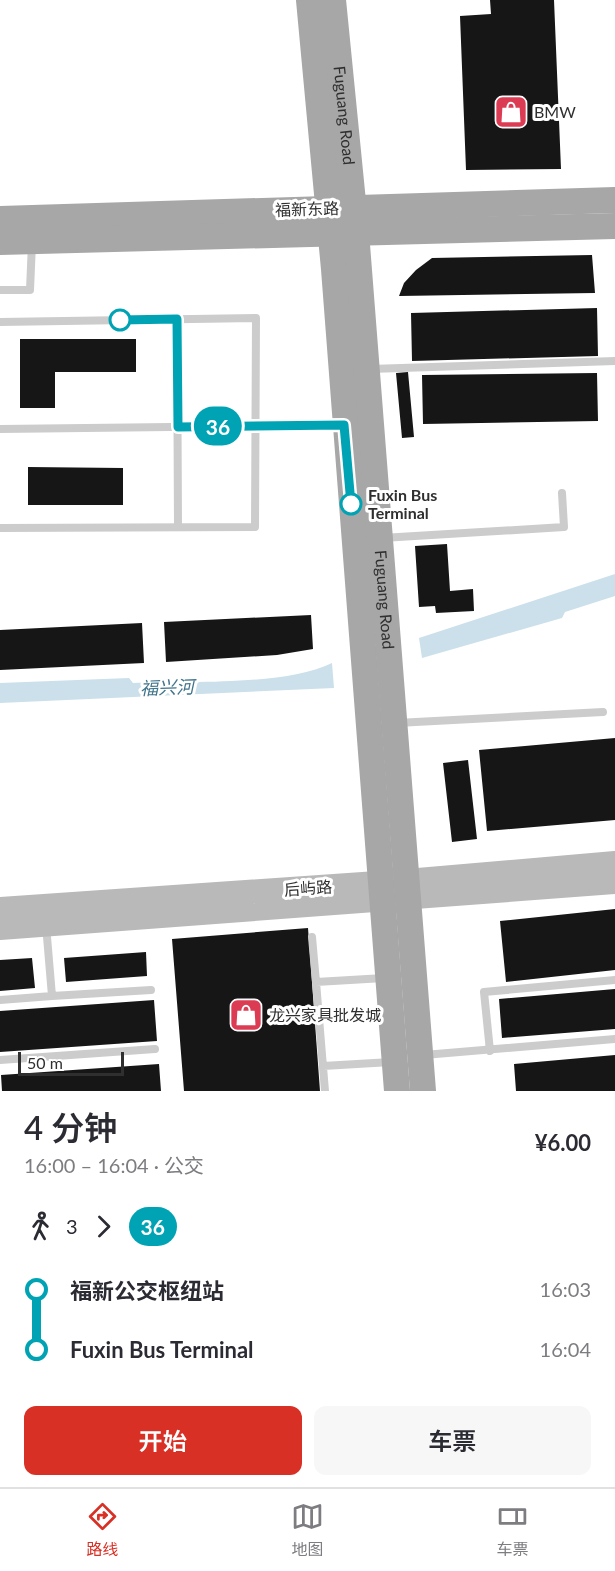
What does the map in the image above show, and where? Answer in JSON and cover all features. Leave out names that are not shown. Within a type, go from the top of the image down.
[{"type":"main road","name":"Fuguang Road","points":[[309,0],[367,369],[423,1091]]},
{"type":"main road","name":"Fuguang Road","points":[[333,0],[342,220],[344,425],[397,1091]]},
{"type":"main road","name":"福新东路","points":[[0,242],[615,200]]},
{"type":"main road","name":"福新东路","points":[[0,219],[342,220],[615,226]]},
{"type":"main road","name":"后屿路","points":[[407,890],[615,863]]},
{"type":"main road","name":"后屿路","points":[[0,909],[615,882]]},
{"type":"main road","name":"后屿路","points":[[0,928],[381,891]]},
{"type":"lane","points":[[0,290],[30,290],[33,241]]},
{"type":"lane","points":[[0,322],[256,318],[255,527],[0,528]]},
{"type":"lane","points":[[177,319],[178,527]]},
{"type":"lane","points":[[367,369],[615,361]]},
{"type":"lane","points":[[0,429],[344,425]]},
{"type":"lane","points":[[379,539],[564,527],[562,493]]},
{"type":"lane","points":[[394,723],[603,712]]},
{"type":"lane","points":[[46,925],[52,996]]},
{"type":"lane","points":[[312,937],[324,1091]]},
{"type":"lane","points":[[316,982],[388,978]]},
{"type":"lane","points":[[490,1051],[484,992],[615,980]]},
{"type":"lane","points":[[0,1000],[151,990]]},
{"type":"lane","points":[[420,1055],[615,1039]]},
{"type":"lane","points":[[0,1060],[155,1050]]},
{"type":"lane","points":[[322,1066],[394,1061]]},
{"type":"water","points":[[615,574],[615,596],[565,612],[562,618],[422,658],[419,638]]},
{"type":"water","name":"福兴河","points":[[332,663],[334,688],[0,703],[0,683],[129,678],[133,683],[236,681],[289,676]]},
{"type":"building","name":"BMW","points":[[490,0],[554,0],[561,169],[466,170],[460,16],[491,14]]},
{"type":"building","points":[[592,255],[595,293],[399,296],[404,283],[432,258]]},
{"type":"building","points":[[597,308],[598,356],[412,361],[411,313]]},
{"type":"building","points":[[20,339],[136,339],[136,372],[55,372],[55,408],[20,408]]},
{"type":"building","points":[[408,372],[414,437],[402,438],[396,373]]},
{"type":"building","points":[[597,373],[598,421],[423,424],[422,375]]},
{"type":"building","points":[[28,467],[123,468],[123,505],[28,505]]},
{"type":"building","points":[[447,544],[450,591],[473,589],[474,611],[436,613],[435,606],[419,607],[415,546]]},
{"type":"building","points":[[311,615],[313,649],[277,655],[166,662],[164,622]]},
{"type":"building","points":[[142,623],[144,663],[0,670],[0,630]]},
{"type":"building","points":[[615,738],[615,820],[487,831],[479,750]]},
{"type":"building","points":[[468,760],[477,839],[452,842],[443,763]]},
{"type":"building","points":[[615,909],[615,970],[506,982],[500,921]]},
{"type":"building","name":"龙兴家具批发城","points":[[308,928],[320,1091],[184,1091],[172,939]]},
{"type":"building","points":[[146,952],[147,976],[66,982],[64,958]]},
{"type":"building","points":[[32,958],[35,988],[0,991],[0,960]]},
{"type":"building","points":[[615,989],[615,1029],[502,1038],[499,999]]},
{"type":"building","points":[[154,1000],[157,1041],[0,1052],[0,1011]]},
{"type":"building","points":[[615,1055],[615,1091],[516,1091],[514,1064]]},
{"type":"building","points":[[159,1064],[161,1091],[2,1091],[1,1075]]},
{"type":"bus line","name":"36","points":[[120,320],[177,319],[178,427],[344,425],[351,504]]},
{"type":"place","name":"BMW","points":[[511,112]]},
{"type":"place","name":"Fuxin Bus Terminal","points":[[351,504]]},
{"type":"place","name":"龙兴家具批发城","points":[[246,1015]]}]
